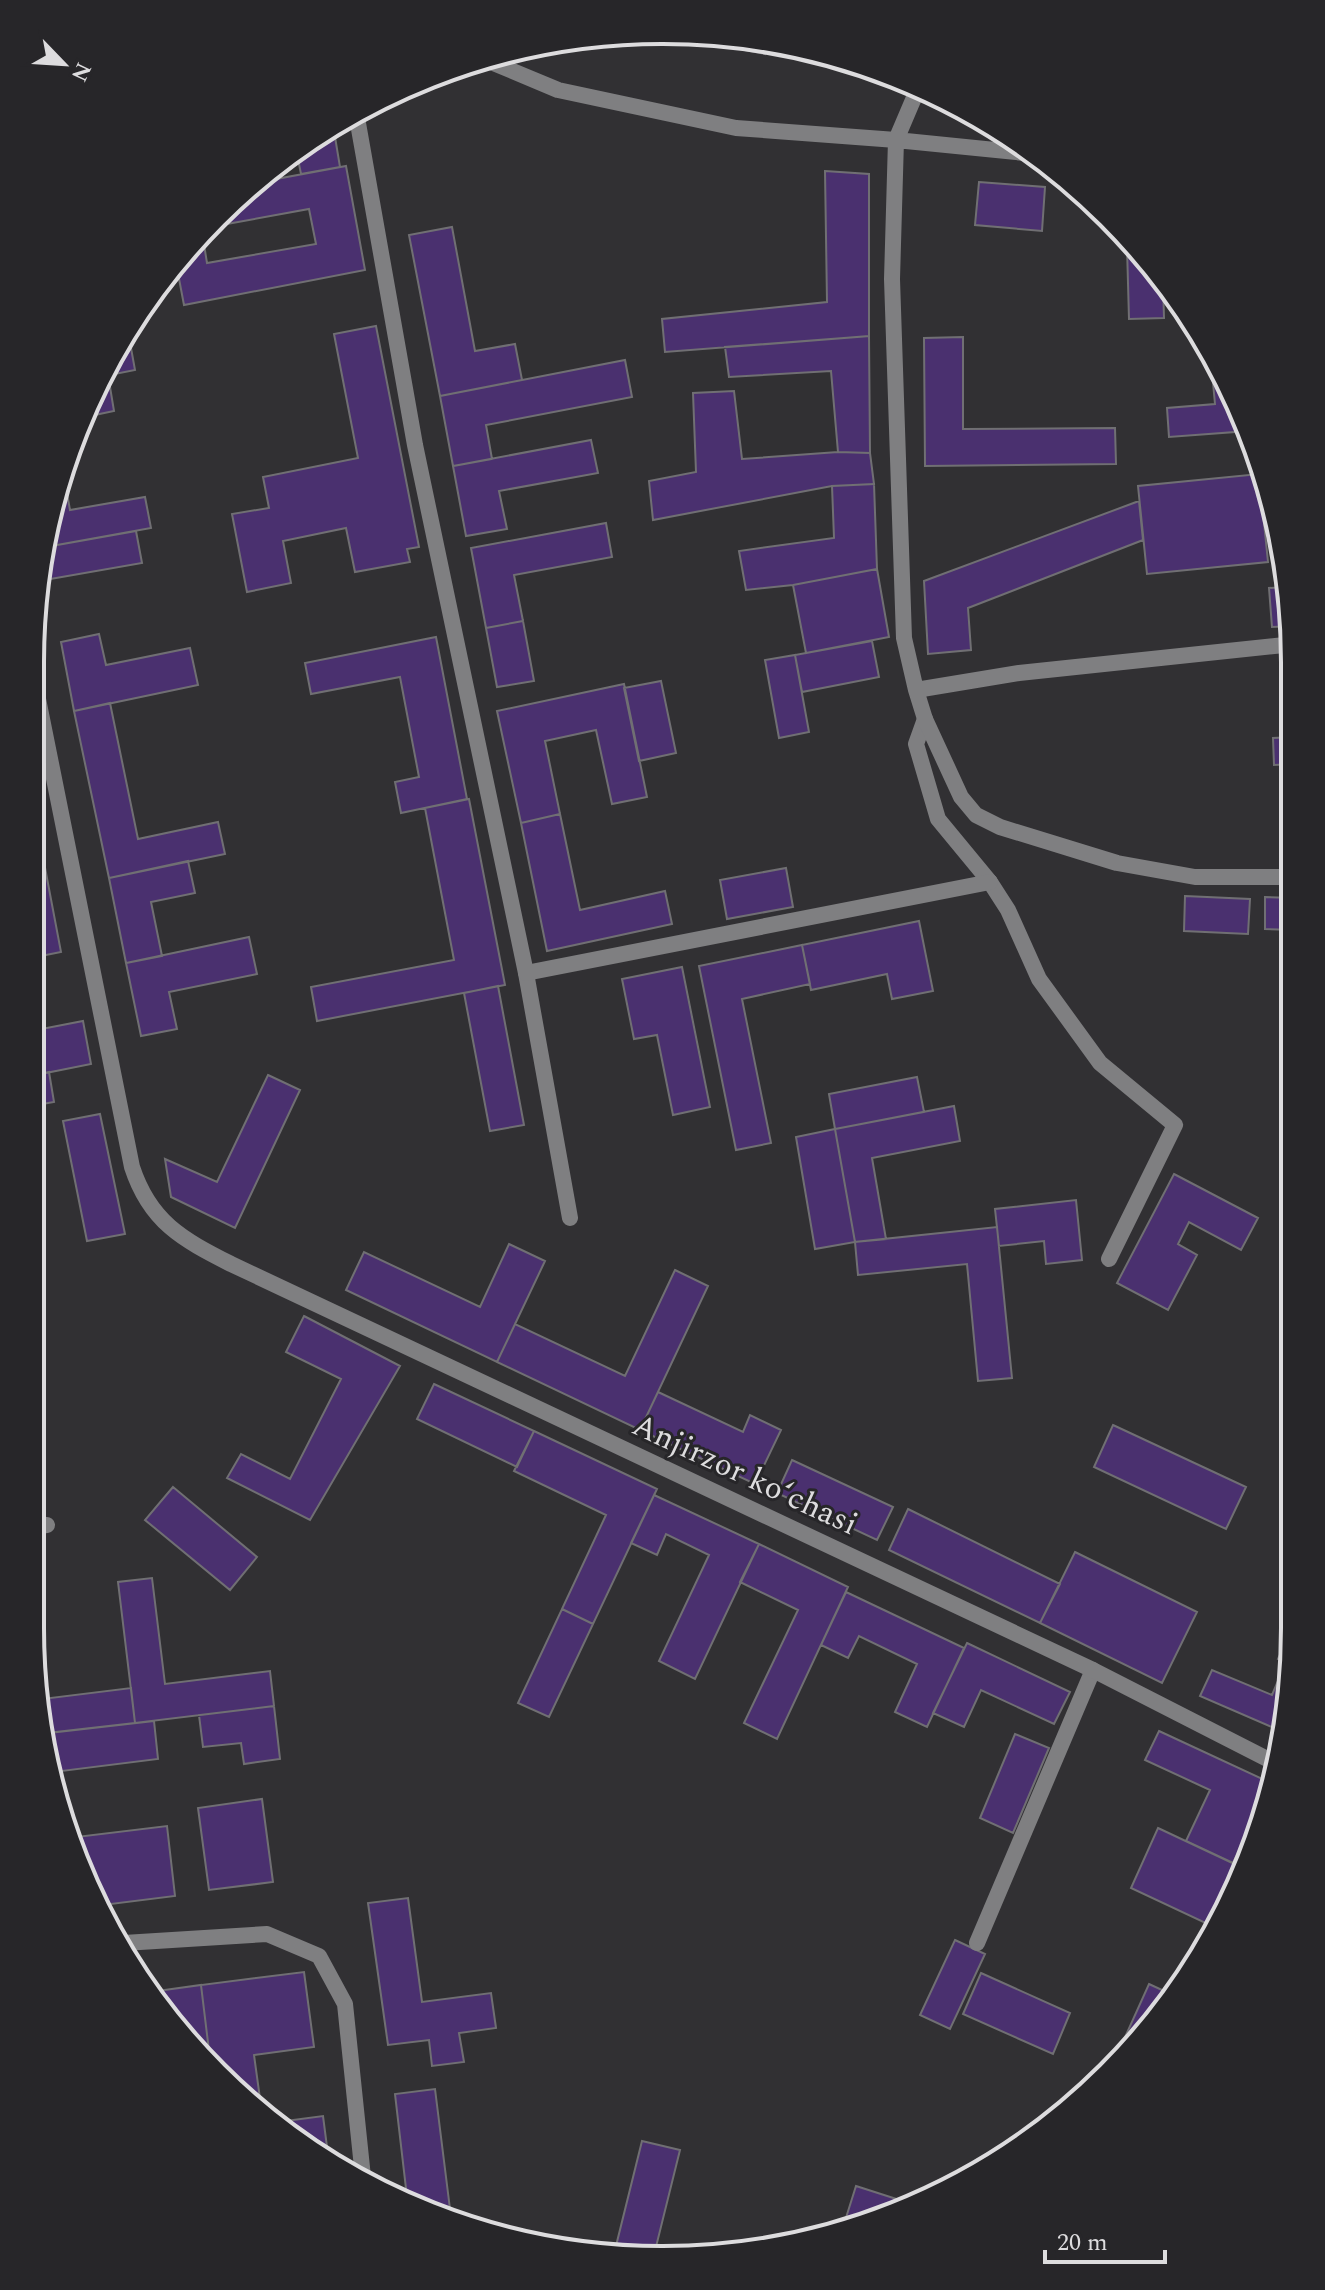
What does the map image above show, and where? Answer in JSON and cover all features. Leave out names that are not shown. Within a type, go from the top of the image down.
[{"type":"street","points":[[500,66],[558,90],[736,128],[1011,152]]},
{"type":"street","points":[[914,98],[896,140],[892,279],[904,638],[925,719],[961,797],[976,815],[1000,827],[1117,863],[1195,877],[1281,877]]},
{"type":"street","points":[[358,124],[415,445],[526,973],[570,1218]]},
{"type":"street","points":[[916,690],[1019,673],[1281,645]]},
{"type":"street","points":[[925,719],[916,744],[938,819],[990,882],[1008,910],[1039,979],[1100,1063],[1175,1125],[1109,1259]]},
{"type":"street","name":"Anjirzor koʻchasi","points":[[44,729],[132,1167],[140,1190],[160,1220],[189,1242],[1093,1670],[1267,1759]]},
{"type":"street","points":[[526,973],[990,882]]},
{"type":"street","points":[[977,1943],[1093,1670]]},
{"type":"street","points":[[130,1943],[267,1934],[319,1956],[345,2004],[362,2168]]},
{"type":"building","points":[[335,138],[340,167],[301,174],[299,163]]},
{"type":"building","points":[[346,166],[365,270],[184,305],[179,278],[204,247],[207,263],[316,244],[309,209],[226,224],[278,179]]},
{"type":"building","points":[[825,171],[869,174],[869,336],[665,352],[662,319],[827,302]]},
{"type":"building","points":[[979,182],[1045,187],[1042,231],[975,225]]},
{"type":"building","points":[[452,227],[475,351],[515,344],[522,380],[440,396],[409,235]]},
{"type":"building","points":[[1127,254],[1163,300],[1164,318],[1129,319]]},
{"type":"building","points":[[376,326],[419,547],[407,549],[410,562],[355,572],[346,528],[283,541],[291,583],[247,592],[232,514],[269,508],[263,477],[358,458],[334,334]]},
{"type":"building","points":[[869,336],[870,453],[838,452],[831,371],[729,377],[725,347]]},
{"type":"building","points":[[963,337],[963,429],[1115,428],[1116,464],[925,466],[924,338]]},
{"type":"building","points":[[131,347],[135,370],[116,374]]},
{"type":"building","points":[[625,360],[632,397],[486,425],[492,459],[453,466],[440,396]]},
{"type":"building","points":[[1213,381],[1236,432],[1169,437],[1167,408],[1215,404]]},
{"type":"building","points":[[110,386],[114,411],[96,415]]},
{"type":"building","points":[[734,391],[742,459],[838,452],[870,453],[874,484],[832,486],[653,520],[649,481],[696,472],[693,393]]},
{"type":"building","points":[[591,440],[598,473],[499,491],[507,529],[466,536],[453,466]]},
{"type":"building","points":[[1251,475],[1263,517],[1268,562],[1147,574],[1138,486]]},
{"type":"building","points":[[874,484],[877,569],[793,585],[746,590],[739,551],[834,538],[832,486]]},
{"type":"building","points":[[67,495],[70,510],[145,497],[151,528],[55,545]]},
{"type":"building","points":[[1139,501],[1143,540],[968,608],[971,650],[928,654],[924,581]]},
{"type":"building","points":[[606,523],[612,557],[514,575],[523,621],[486,628],[471,548]]},
{"type":"building","points":[[136,531],[142,563],[49,579],[55,545]]},
{"type":"building","points":[[877,569],[889,637],[806,653],[793,585]]},
{"type":"building","points":[[1269,588],[1277,588],[1280,627],[1272,627]]},
{"type":"building","points":[[523,621],[534,681],[497,687],[486,628]]},
{"type":"building","points":[[99,634],[106,665],[190,648],[198,685],[74,711],[61,642]]},
{"type":"building","points":[[436,637],[467,799],[401,813],[395,782],[419,777],[400,677],[311,694],[305,663]]},
{"type":"building","points":[[872,641],[879,677],[802,692],[795,655]]},
{"type":"building","points":[[795,655],[809,732],[779,738],[765,660]]},
{"type":"building","points":[[661,681],[676,753],[639,761],[624,688]]},
{"type":"building","points":[[624,684],[647,797],[612,804],[596,730],[545,741],[560,814],[521,823],[497,711]]},
{"type":"building","points":[[110,703],[138,839],[218,822],[225,854],[109,878],[74,711]]},
{"type":"building","points":[[1273,738],[1281,738],[1281,765],[1274,765]]},
{"type":"building","points":[[469,799],[505,985],[317,1021],[311,987],[454,960],[425,808]]},
{"type":"building","points":[[560,814],[580,910],[665,891],[672,924],[547,951],[521,823]]},
{"type":"building","points":[[188,861],[195,893],[151,902],[162,956],[126,963],[109,878]]},
{"type":"building","points":[[44,862],[61,952],[44,955]]},
{"type":"building","points":[[786,868],[793,907],[727,919],[720,880]]},
{"type":"building","points":[[1185,896],[1250,899],[1248,934],[1184,931]]},
{"type":"building","points":[[1265,897],[1281,898],[1281,930],[1265,929]]},
{"type":"building","points":[[919,921],[933,991],[892,999],[887,974],[811,990],[802,945]]},
{"type":"building","points":[[249,937],[257,974],[169,992],[177,1029],[141,1036],[126,963]]},
{"type":"building","points":[[802,945],[810,984],[742,999],[771,1143],[736,1150],[699,966]]},
{"type":"building","points":[[682,967],[710,1107],[673,1115],[657,1035],[634,1039],[622,979]]},
{"type":"building","points":[[498,986],[524,1125],[490,1131],[464,993]]},
{"type":"building","points":[[83,1021],[91,1064],[44,1073],[44,1028]]},
{"type":"building","points":[[49,1072],[54,1102],[44,1104],[44,1073]]},
{"type":"building","points":[[268,1075],[300,1090],[235,1228],[171,1197],[165,1159],[217,1182]]},
{"type":"building","points":[[917,1077],[924,1112],[835,1129],[829,1094]]},
{"type":"building","points":[[954,1106],[960,1141],[872,1158],[886,1239],[855,1242],[835,1129]]},
{"type":"building","points":[[100,1114],[125,1234],[87,1241],[63,1121]]},
{"type":"building","points":[[835,1129],[855,1242],[815,1249],[796,1137]]},
{"type":"building","points":[[1174,1174],[1258,1218],[1241,1250],[1189,1222],[1178,1244],[1197,1255],[1168,1310],[1117,1283]]},
{"type":"building","points":[[1076,1200],[1082,1260],[1046,1264],[1044,1241],[999,1246],[995,1209]]},
{"type":"building","points":[[997,1227],[1012,1378],[978,1381],[967,1264],[858,1275],[855,1242]]},
{"type":"building","points":[[509,1244],[545,1261],[497,1362],[346,1290],[364,1252],[480,1307]]},
{"type":"building","points":[[675,1270],[708,1286],[640,1430],[497,1362],[515,1324],[625,1376]]},
{"type":"building","points":[[304,1316],[400,1366],[310,1520],[227,1478],[241,1454],[290,1479],[341,1379],[286,1352]]},
{"type":"building","points":[[434,1384],[534,1431],[517,1467],[417,1419]]},
{"type":"building","points":[[658,1392],[743,1432],[750,1415],[781,1430],[755,1484],[640,1430]]},
{"type":"building","points":[[1113,1425],[1246,1487],[1226,1529],[1094,1467]]},
{"type":"building","points":[[534,1431],[657,1489],[593,1624],[562,1609],[606,1515],[514,1471]]},
{"type":"building","points":[[792,1460],[893,1507],[877,1540],[777,1493]]},
{"type":"building","points":[[173,1487],[257,1557],[230,1590],[145,1520]]},
{"type":"building","points":[[654,1495],[759,1544],[695,1679],[659,1661],[709,1555],[666,1534],[657,1555],[631,1543]]},
{"type":"building","points":[[908,1509],[1060,1584],[1040,1623],[889,1550]]},
{"type":"building","points":[[759,1544],[848,1587],[777,1739],[744,1723],[798,1610],[740,1582]]},
{"type":"building","points":[[1075,1552],[1197,1612],[1162,1683],[1040,1623]]},
{"type":"building","points":[[152,1578],[165,1684],[270,1671],[274,1706],[135,1723],[118,1582]]},
{"type":"building","points":[[846,1592],[964,1648],[927,1727],[895,1712],[917,1664],[859,1636],[848,1658],[821,1645]]},
{"type":"building","points":[[562,1609],[593,1624],[549,1717],[518,1703]]},
{"type":"building","points":[[967,1643],[1070,1692],[1054,1724],[981,1690],[964,1727],[933,1713]]},
{"type":"building","points":[[1212,1670],[1272,1695],[1279,1679],[1273,1727],[1200,1696]]},
{"type":"building","points":[[131,1688],[135,1723],[53,1732],[48,1698]]},
{"type":"building","points":[[274,1706],[280,1759],[244,1764],[241,1743],[203,1747],[199,1715]]},
{"type":"building","points":[[154,1721],[158,1759],[61,1771],[53,1733]]},
{"type":"building","points":[[1159,1731],[1262,1779],[1233,1863],[1186,1841],[1210,1790],[1145,1760]]},
{"type":"building","points":[[1015,1734],[1049,1748],[1013,1833],[980,1818]]},
{"type":"building","points":[[262,1799],[273,1882],[209,1890],[198,1808]]},
{"type":"building","points":[[167,1826],[175,1896],[110,1904],[81,1836]]},
{"type":"building","points":[[1158,1828],[1234,1864],[1205,1923],[1131,1888]]},
{"type":"building","points":[[408,1898],[422,2002],[491,1993],[496,2028],[459,2033],[464,2062],[432,2066],[429,2040],[388,2045],[368,1903]]},
{"type":"building","points":[[955,1940],[985,1954],[950,2029],[920,2015]]},
{"type":"building","points":[[304,1972],[314,2047],[254,2055],[260,2097],[209,2047],[201,1985]]},
{"type":"building","points":[[981,1973],[1070,2013],[1053,2054],[963,2014]]},
{"type":"building","points":[[1149,1984],[1163,1990],[1153,2004],[1124,2039]]},
{"type":"building","points":[[201,1985],[209,2047],[197,2035],[162,1990]]},
{"type":"building","points":[[435,2089],[450,2208],[406,2190],[395,2094]]},
{"type":"building","points":[[323,2116],[327,2147],[319,2142],[289,2120]]},
{"type":"building","points":[[642,2141],[680,2150],[656,2246],[616,2244]]},
{"type":"building","points":[[856,2186],[898,2199],[861,2213],[846,2218]]}]
